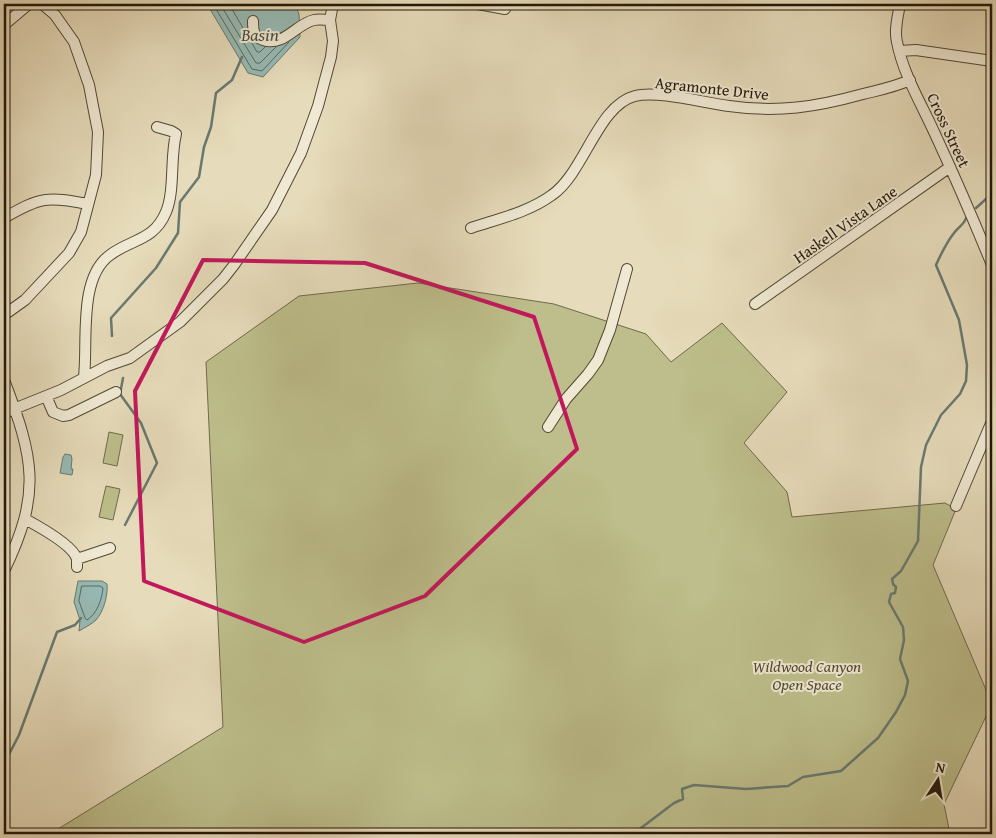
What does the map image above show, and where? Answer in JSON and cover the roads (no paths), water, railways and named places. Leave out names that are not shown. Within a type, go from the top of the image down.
[{"type":"street","points":[[4,25],[29,4]]},
{"type":"street","points":[[4,315],[25,300],[69,253],[81,232],[96,175],[98,132],[89,85],[74,42],[55,15],[42,4]]},
{"type":"street","points":[[4,412],[46,396],[107,366],[130,358],[180,322],[223,279],[272,210],[301,153],[318,106],[333,41],[330,20],[333,4]]},
{"type":"street","points":[[478,4],[505,9]]},
{"type":"street","name":"Cross Street","points":[[900,4],[896,28],[899,51],[910,80],[992,264]]},
{"type":"street","points":[[253,20],[253,30],[257,37],[273,41],[283,38],[313,20],[330,20]]},
{"type":"street","points":[[899,51],[916,50],[992,61]]},
{"type":"street","name":"Agramonte Drive","points":[[472,228],[523,210],[552,195],[569,179],[604,121],[619,104],[635,96],[661,95],[730,107],[776,110],[800,108],[844,99],[901,85],[910,80]]},
{"type":"street","points":[[84,377],[87,298],[92,280],[98,268],[110,255],[145,238],[153,231],[167,210],[172,146],[176,134],[171,130],[156,127]]},
{"type":"street","name":"Haskell Vista Lane","points":[[755,304],[950,167]]},
{"type":"street","points":[[4,218],[26,204],[46,199],[59,199],[88,204]]},
{"type":"street","points":[[548,427],[566,400],[598,360],[610,330],[627,269]]},
{"type":"street","points":[[4,380],[24,439],[29,464],[30,487],[25,519],[4,571]]},
{"type":"street","points":[[46,396],[53,412],[63,416],[69,415],[116,392]]},
{"type":"street","points":[[956,506],[992,421]]},
{"type":"street","points":[[25,519],[64,543],[72,550],[77,563],[110,548]]},
{"type":"water","name":"Basin","points":[[207,4],[295,4],[299,14],[300,37],[263,77],[248,73]]},
{"type":"water","points":[[65,454],[71,455],[72,475],[60,473]]},
{"type":"water","points":[[78,581],[102,581],[107,584],[105,603],[99,616],[79,631],[80,620],[74,602]]},
{"type":"waterway","points":[[112,336],[111,318],[156,268],[178,233],[180,202],[199,177],[204,147],[211,127],[216,93],[232,80],[242,57]]},
{"type":"waterway","points":[[976,208],[986,199],[992,188]]},
{"type":"waterway","points":[[633,834],[674,803],[683,799],[682,789],[694,785],[746,789],[788,786],[803,777],[841,771],[878,738],[896,712],[905,695],[908,681],[900,659],[904,640],[903,627],[889,602],[891,594],[895,593],[896,587],[892,579],[901,571],[918,541],[921,467],[926,445],[941,415],[960,394],[966,381],[967,365],[959,320],[936,265],[949,241],[966,218]]},
{"type":"waterway","points":[[123,378],[120,394],[141,423],[157,463],[125,525]]},
{"type":"waterway","points":[[4,764],[19,735],[57,632],[75,625],[81,618]]},
{"type":"park label","name":"Wildwood Canyon Open Space","points":[[807,675]]}]
